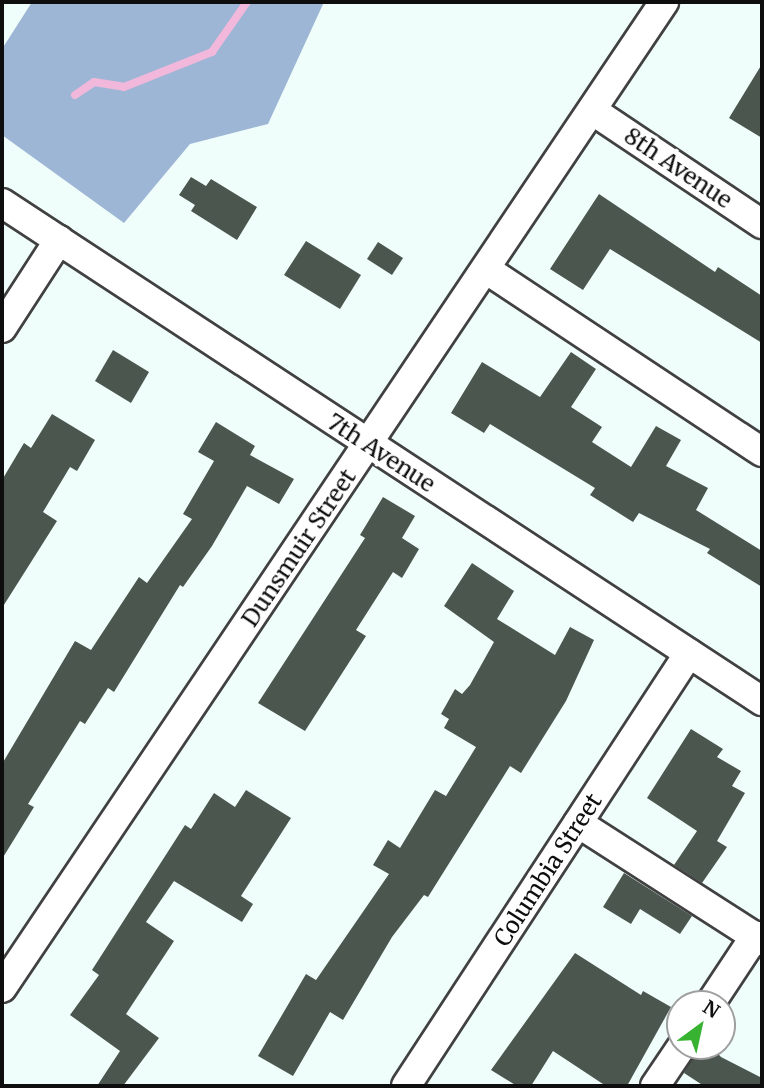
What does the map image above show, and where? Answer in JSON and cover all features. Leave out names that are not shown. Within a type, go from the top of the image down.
[{"type":"street","name":"Dunsmuir Street","points":[[2,988],[487,270],[664,2]]},
{"type":"street","name":"8th Avenue","points":[[593,111],[762,224]]},
{"type":"street","name":"7th Avenue","points":[[2,203],[762,701]]},
{"type":"street","points":[[2,328],[59,240]]},
{"type":"street","points":[[487,270],[762,452]]},
{"type":"street","name":"Columbia Street","points":[[406,1086],[689,653]]},
{"type":"street","points":[[578,823],[759,939],[721,990]]},
{"type":"street","points":[[655,1086],[673,1060]]},
{"type":"shaded area","points":[[32,2],[324,2],[268,124],[190,144],[124,223],[2,135],[2,49]]},
{"type":"building","points":[[762,64],[762,138],[729,118]]},
{"type":"building","points":[[191,177],[206,186],[211,179],[257,207],[237,240],[191,211],[195,205],[179,195]]},
{"type":"building","points":[[599,194],[715,272],[718,267],[762,296],[762,343],[610,249],[583,290],[550,269]]},
{"type":"building","points":[[306,241],[361,275],[340,309],[284,275]]},
{"type":"building","points":[[378,242],[403,258],[392,275],[367,259]]},
{"type":"building","points":[[113,350],[149,372],[131,403],[95,381]]},
{"type":"building","points":[[571,352],[596,369],[571,407],[602,427],[592,442],[631,467],[656,426],[681,440],[666,466],[708,488],[696,510],[762,551],[762,587],[707,553],[710,549],[639,513],[633,522],[590,495],[595,488],[490,424],[484,433],[451,413],[482,362],[540,397]]},
{"type":"building","points":[[52,414],[95,440],[77,471],[70,467],[43,512],[57,521],[2,608],[2,480],[24,443],[31,448]]},
{"type":"building","points":[[216,422],[255,446],[250,455],[294,479],[279,504],[247,486],[212,546],[183,587],[180,585],[114,692],[108,688],[85,724],[80,721],[28,804],[34,807],[2,859],[2,764],[75,641],[91,650],[139,577],[147,583],[192,519],[183,514],[214,461],[198,452]]},
{"type":"building","points":[[383,497],[415,516],[402,538],[419,549],[402,578],[393,572],[356,630],[366,636],[305,731],[258,703],[365,538],[360,535]]},
{"type":"building","points":[[472,563],[514,591],[497,619],[555,655],[570,627],[594,640],[566,701],[521,773],[510,766],[428,897],[424,895],[392,937],[343,1020],[330,1012],[293,1076],[258,1056],[306,974],[316,980],[389,874],[373,865],[388,840],[400,848],[435,790],[446,796],[476,747],[444,728],[449,719],[441,714],[455,689],[462,694],[470,685],[494,642],[444,606]]},
{"type":"building","points":[[691,729],[723,749],[717,757],[741,771],[732,786],[745,793],[717,841],[727,847],[702,883],[674,865],[697,831],[647,798]]},
{"type":"building","points":[[246,790],[291,818],[241,896],[253,904],[242,922],[174,881],[146,922],[174,941],[126,1014],[159,1038],[123,1086],[97,1086],[120,1051],[70,1015],[99,975],[92,970],[185,825],[191,829],[214,793],[235,807]]},
{"type":"building","points":[[624,873],[692,916],[680,934],[640,909],[631,924],[603,907]]},
{"type":"building","points":[[575,953],[641,995],[643,991],[666,1004],[666,1016],[627,1086],[606,1086],[553,1051],[531,1086],[517,1086],[491,1070]]},
{"type":"building","points":[[691,1060],[727,1060],[762,1078],[762,1086],[704,1086],[684,1073]]},
{"type":"waterway","points":[[75,95],[94,82],[124,87],[212,52],[247,2]]}]
